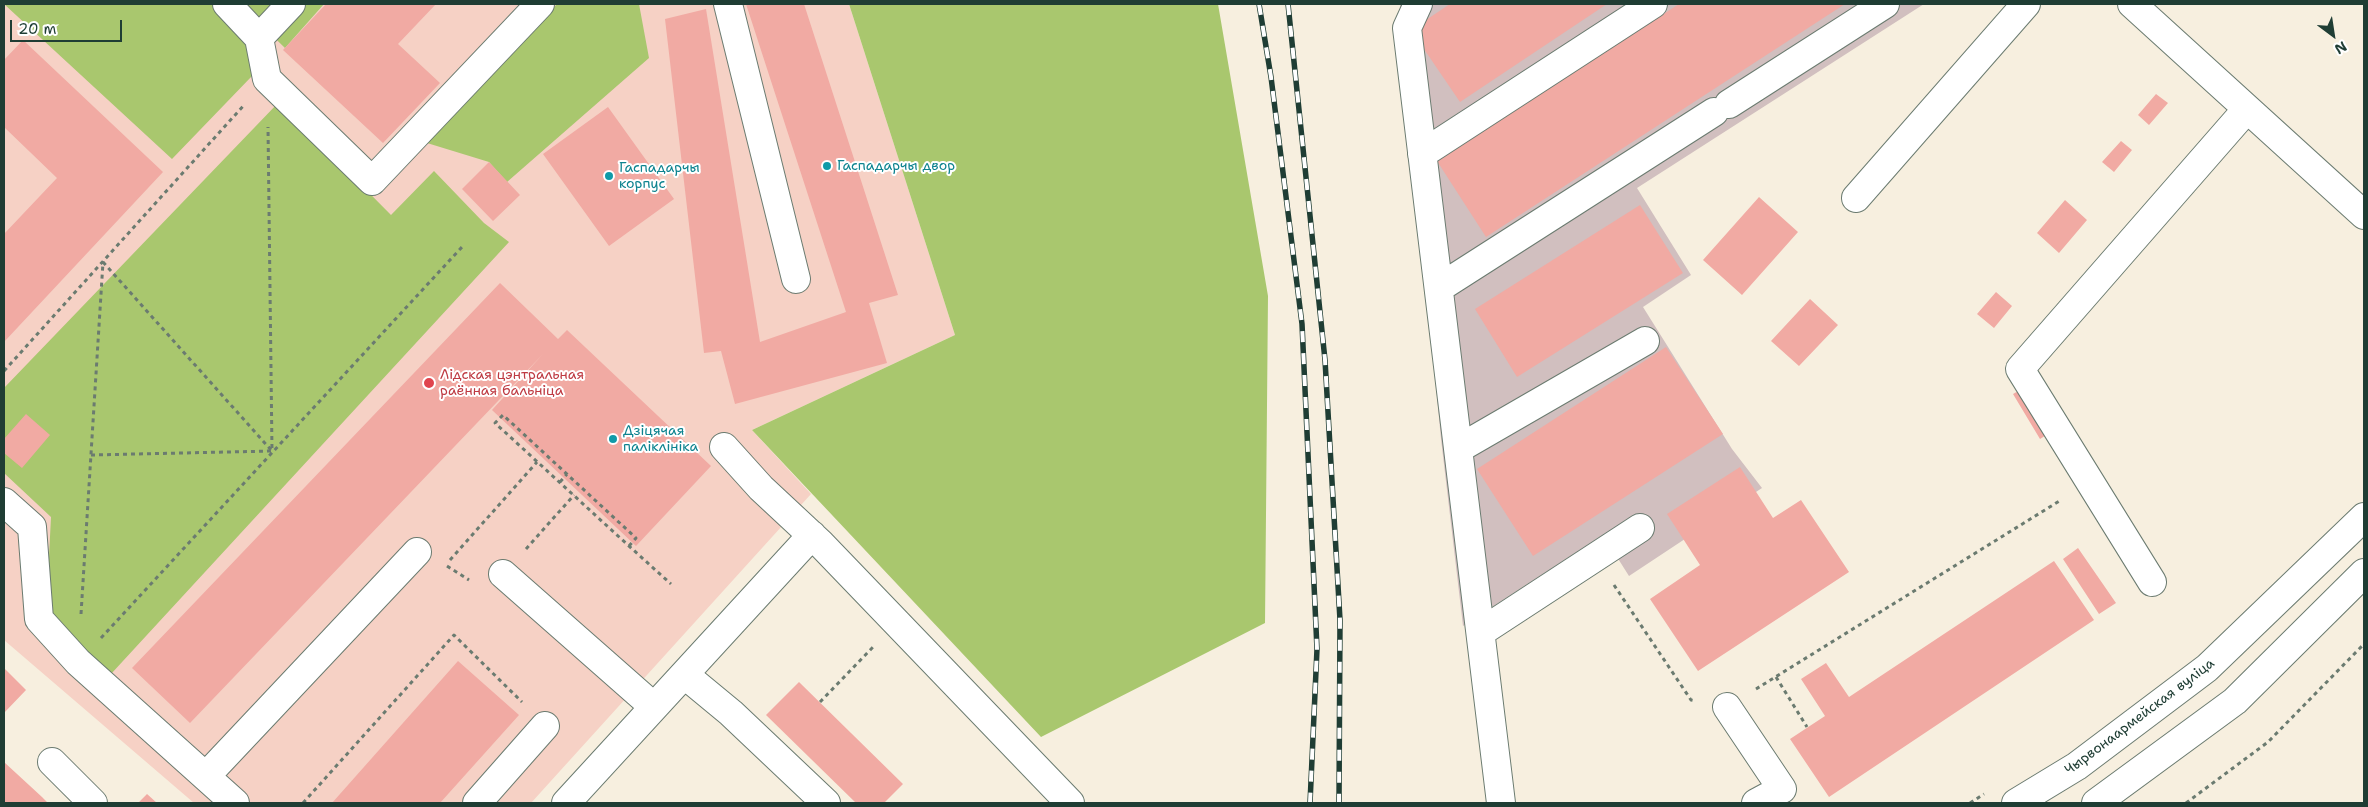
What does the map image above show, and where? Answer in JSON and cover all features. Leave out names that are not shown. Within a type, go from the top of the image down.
[{"type":"main road","points":[[228,4],[260,38],[267,79],[372,180],[540,4]]},
{"type":"main road","points":[[260,38],[291,4]]},
{"type":"main road","points":[[728,4],[796,279]]},
{"type":"main road","points":[[1418,4],[1407,28],[1501,803]]},
{"type":"main road","points":[[1422,154],[1653,4]]},
{"type":"main road","points":[[1439,288],[1886,4]]},
{"type":"main road","points":[[1856,198],[2026,4]]},
{"type":"main road","points":[[2132,4],[2364,216]]},
{"type":"main road","points":[[2152,582],[2020,369],[2247,109]]},
{"type":"main road","points":[[1458,449],[1645,341]]},
{"type":"main road","points":[[724,447],[761,488],[812,536],[1070,803]]},
{"type":"main road","points":[[4,502],[32,527],[39,619],[78,662],[235,803]]},
{"type":"main road","name":"Чырвонаармейская вуліца","points":[[2016,803],[2077,766],[2207,668],[2364,517]]},
{"type":"main road","points":[[1480,632],[1640,528]]},
{"type":"main road","points":[[566,803],[812,536]]},
{"type":"main road","points":[[206,776],[417,552]]},
{"type":"main road","points":[[2096,803],[2235,701],[2364,573]]},
{"type":"main road","points":[[504,574],[654,707]]},
{"type":"main road","points":[[685,674],[731,713],[826,803]]},
{"type":"main road","points":[[1727,707],[1782,789],[1756,803]]},
{"type":"main road","points":[[477,803],[545,726]]},
{"type":"main road","points":[[52,762],[93,803]]},
{"type":"path","points":[[4,371],[267,79]]},
{"type":"path","points":[[267,79],[272,451]]},
{"type":"path","points":[[78,662],[462,247]]},
{"type":"path","points":[[102,262],[272,451]]},
{"type":"path","points":[[78,662],[102,262]]},
{"type":"path","points":[[629,546],[636,538],[503,415],[495,423],[560,482],[629,546],[671,584]]},
{"type":"path","points":[[90,455],[272,451]]},
{"type":"path","points":[[445,565],[538,462]]},
{"type":"path","points":[[560,482],[567,474]]},
{"type":"path","points":[[1596,557],[1691,700],[1727,707],[2089,483]]},
{"type":"path","points":[[820,702],[895,624]]},
{"type":"path","points":[[303,803],[454,635],[545,726]]},
{"type":"path","points":[[2186,803],[2268,742],[2364,644]]},
{"type":"path","points":[[1776,677],[1807,727]]},
{"type":"shaded area","name":"Лідская цэнтральная раённая бальніца","points":[[4,4],[849,4],[955,335],[752,430],[811,494],[531,803],[194,803],[4,640]]},
{"type":"shaded area","points":[[1400,4],[1924,4],[1637,188],[1691,275],[1643,307],[1732,449],[1762,488],[1629,576],[1603,535],[1463,626],[1441,439]]},
{"type":"green space","points":[[4,4],[223,4],[244,25],[252,76],[172,159]]},
{"type":"green space","points":[[240,4],[324,4],[285,48]]},
{"type":"green space","points":[[557,4],[639,4],[649,58],[507,182],[489,162],[427,143]]},
{"type":"green space","points":[[849,4],[1218,4],[1268,296],[1265,623],[1041,737],[752,430],[955,335]]},
{"type":"green space","points":[[279,102],[391,215],[434,171],[484,223],[509,242],[111,674],[46,615],[51,517],[4,473],[4,388]]},
{"type":"building","points":[[326,4],[436,4],[398,44],[440,83],[383,143],[283,50]]},
{"type":"building","name":"Гаспадарчы двор","points":[[746,4],[804,4],[898,295],[869,303],[887,363],[735,404],[721,351],[704,353],[665,19],[706,9],[760,342],[846,312]]},
{"type":"building","points":[[1450,4],[1607,4],[1460,102],[1411,30]]},
{"type":"building","points":[[1679,4],[1845,4],[1486,237],[1437,161]]},
{"type":"building","points":[[23,40],[163,172],[4,342],[4,234],[57,178],[4,127],[4,60]]},
{"type":"building","points":[[2156,94],[2168,103],[2149,125],[2138,115]]},
{"type":"building","name":"Гаспадарчы корпус","points":[[608,107],[674,199],[609,246],[543,154]]},
{"type":"building","points":[[2121,141],[2132,150],[2114,172],[2102,162]]},
{"type":"building","points":[[489,162],[520,195],[493,221],[462,189]]},
{"type":"building","points":[[1759,197],[1798,232],[1742,295],[1703,260]]},
{"type":"building","points":[[2065,200],[2087,220],[2059,253],[2037,233]]},
{"type":"building","points":[[1640,205],[1683,273],[1517,377],[1475,309]]},
{"type":"building","points":[[500,283],[558,339],[567,330],[711,466],[636,546],[492,410],[543,354],[190,723],[132,668]]},
{"type":"building","points":[[1996,292],[2012,306],[1994,328],[1977,314]]},
{"type":"building","points":[[1810,299],[1838,325],[1799,366],[1771,341]]},
{"type":"building","points":[[1666,347],[1723,434],[1533,556],[1477,469]]},
{"type":"building","points":[[2036,381],[2062,425],[2040,439],[2013,394]]},
{"type":"building","points":[[26,414],[50,435],[22,468],[4,453],[4,439]]},
{"type":"building","points":[[1740,467],[1773,518],[1801,500],[1849,572],[1698,671],[1650,599],[1700,565],[1667,514]]},
{"type":"building","points":[[2078,548],[2116,603],[2099,614],[2063,559]]},
{"type":"building","points":[[2054,561],[2094,620],[1829,797],[1790,739],[1825,716],[1801,679],[1826,663],[1849,697]]},
{"type":"building","points":[[458,661],[519,715],[440,803],[332,803]]},
{"type":"building","points":[[4,668],[26,690],[4,713]]},
{"type":"building","points":[[799,682],[903,784],[884,803],[856,803],[766,715]]},
{"type":"building","points":[[4,762],[42,797],[48,803],[4,803]]},
{"type":"building","points":[[147,794],[157,803],[138,803]]},
{"type":"railway","points":[[1259,4],[1271,77],[1302,324],[1317,649],[1310,803]]},
{"type":"railway","points":[[1288,4],[1325,360],[1340,620],[1339,803]]},
{"type":"place","name":"Гаспадарчы двор","points":[[827,166]]},
{"type":"place","name":"Гаспадарчы корпус","points":[[609,176]]},
{"type":"place","name":"Лідская цэнтральная раённая бальніца","points":[[429,383]]},
{"type":"place","name":"Дзіцячая паліклініка","points":[[613,439]]}]
